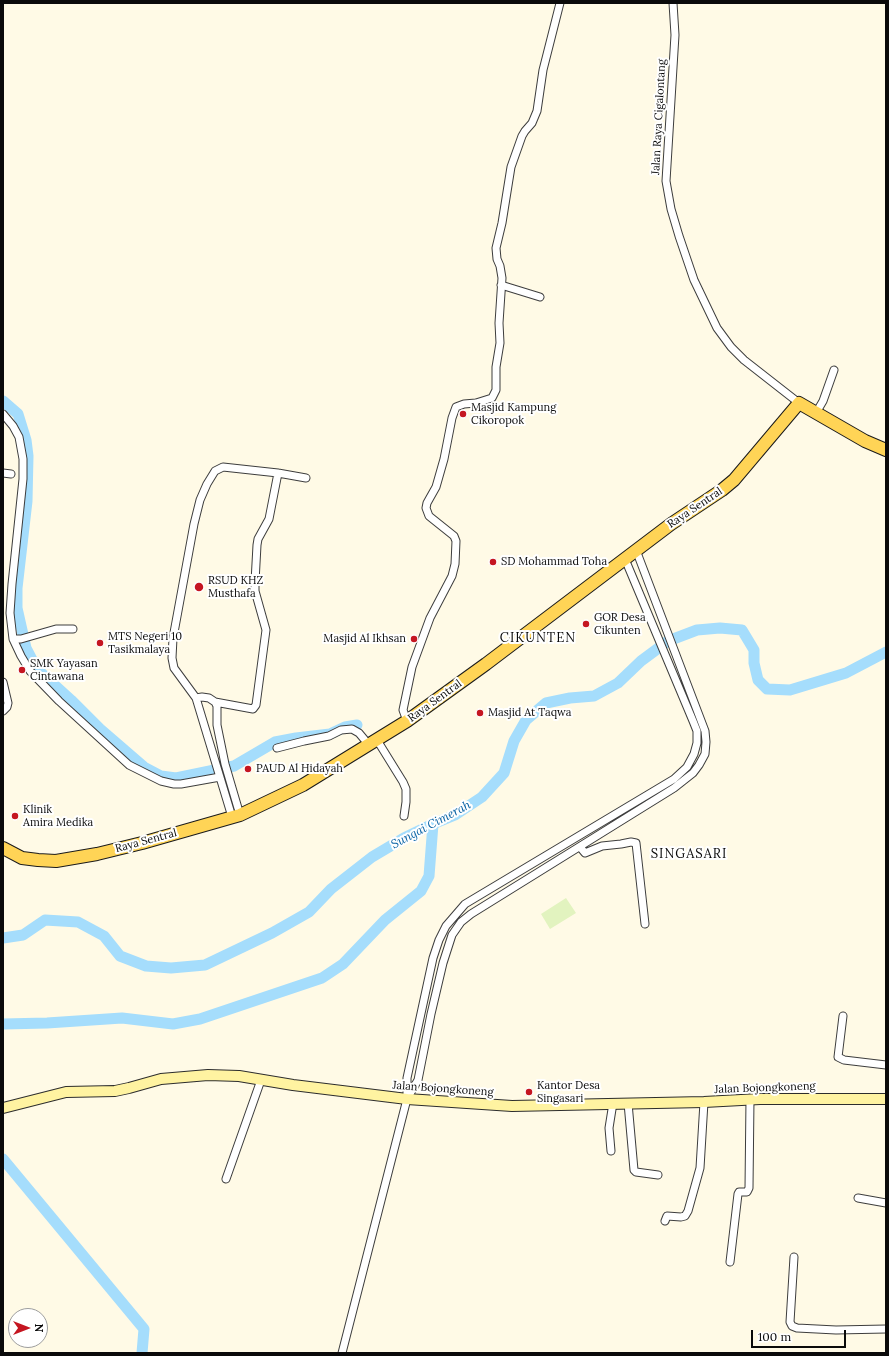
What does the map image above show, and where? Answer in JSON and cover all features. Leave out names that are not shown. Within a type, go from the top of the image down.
[{"type":"main road","points":[[799,403],[865,441],[886,450]]},
{"type":"main road","name":"Raya Sentral","points":[[3,848],[27,859],[56,861],[73,859],[142,843],[236,816],[303,785],[407,721],[486,664],[671,524],[734,480],[799,403]]},
{"type":"main road","name":"Jalan Bojongkoneng","points":[[3,1108],[66,1092],[115,1090],[129,1088],[161,1079],[208,1075],[228,1075],[301,1086],[407,1099],[512,1106],[704,1102],[750,1099],[886,1099]]},
{"type":"street","points":[[407,721],[403,710],[412,666],[430,618],[452,576],[455,564],[456,541],[454,536],[429,516],[426,508],[427,503],[436,487],[446,451],[452,418],[456,407],[492,398],[496,390],[496,367],[500,343],[499,323],[502,272],[497,259],[496,248],[502,224],[509,175],[518,146],[525,130],[533,122],[537,111],[543,70],[560,3]]},
{"type":"street","name":"Jalan Raya Cigalontang","points":[[674,3],[675,35],[666,176],[671,209],[678,236],[694,280],[717,328],[731,347],[744,360],[799,403]]},
{"type":"street","points":[[501,285],[540,297]]},
{"type":"street","points":[[816,413],[823,401],[834,370]]},
{"type":"street","points":[[3,414],[13,426],[19,437],[23,459],[22,486],[10,613],[13,638],[30,671],[59,701],[129,765],[161,781],[174,784],[181,784],[218,772]]},
{"type":"street","points":[[236,816],[218,772],[196,698],[174,668],[172,658],[174,630],[194,524],[200,500],[207,484],[215,471],[223,467],[278,473],[306,478]]},
{"type":"street","points":[[196,698],[209,698],[215,702],[253,709],[256,705],[266,630],[255,582],[257,544],[258,539],[269,519],[278,473]]},
{"type":"street","points":[[407,1099],[418,1080],[443,963],[452,934],[461,922],[471,914],[674,788],[693,773],[705,754],[705,730],[684,671],[672,645],[636,550]]},
{"type":"street","points":[[342,1353],[407,1099],[407,1078],[433,958],[439,940],[446,926],[465,904],[674,779],[687,767],[694,754],[697,731],[664,649],[625,559]]},
{"type":"street","points":[[13,638],[25,638],[56,629],[73,629]]},
{"type":"street","points":[[664,649],[672,645]]},
{"type":"street","points":[[3,682],[8,703],[7,707],[3,711]]},
{"type":"street","points":[[215,702],[217,706],[217,725],[236,816]]},
{"type":"street","points":[[204,728],[217,725]]},
{"type":"street","points":[[277,748],[329,736],[341,730],[352,729],[373,743],[403,782],[406,789],[404,816]]},
{"type":"street","points":[[641,799],[645,806]]},
{"type":"street","points":[[580,847],[585,853],[602,846],[632,842],[636,843],[645,924]]},
{"type":"street","points":[[548,854],[553,863]]},
{"type":"street","points":[[421,1012],[431,1014]]},
{"type":"street","points":[[843,1016],[838,1057],[844,1060],[886,1065]]},
{"type":"street","points":[[226,1179],[261,1080]]},
{"type":"street","points":[[730,1262],[738,1194],[739,1192],[747,1192],[749,1188],[750,1099]]},
{"type":"street","points":[[666,1221],[667,1216],[685,1216],[688,1211],[700,1168],[704,1102]]},
{"type":"street","points":[[611,1151],[610,1128],[613,1103]]},
{"type":"street","points":[[628,1103],[634,1170],[636,1172],[658,1175]]},
{"type":"street","points":[[858,1198],[886,1203]]},
{"type":"street","points":[[794,1257],[790,1322],[792,1326],[797,1328],[886,1330]]},
{"type":"green space","points":[[566,898],[576,913],[550,929],[541,914]]},
{"type":"waterway","points":[[3,401],[18,414],[26,440],[28,456],[27,501],[17,588],[17,608],[26,648],[37,669],[100,729],[144,767],[161,776],[176,778],[234,766],[275,742],[330,734],[345,727],[357,725]]},
{"type":"waterway","name":"Sungai Cimerah","points":[[3,938],[23,935],[45,920],[78,922],[104,936],[120,956],[146,966],[171,968],[205,965],[272,933],[309,912],[331,889],[372,857],[404,838],[455,815],[482,797],[504,773],[514,741],[526,720],[546,703],[570,698],[594,696],[618,683],[641,661],[668,641],[697,630],[720,628],[742,630],[754,650],[754,663],[758,680],[767,689],[790,690],[846,673],[886,652]]},
{"type":"waterway","points":[[3,1024],[47,1023],[122,1018],[173,1024],[200,1019],[322,978],[343,964],[385,920],[421,891],[429,876],[433,824]]},
{"type":"waterway","points":[[3,1159],[144,1329],[142,1353]]},
{"type":"place","name":"Masjid Kampung Cikoropok","points":[[463,414]]},
{"type":"place","name":"SD Mohammad Toha","points":[[493,562]]},
{"type":"place","name":"RSUD KHZ Musthafa","points":[[199,587]]},
{"type":"place","name":"GOR Desa Cikunten","points":[[586,624]]},
{"type":"place","name":"Masjid Al Ikhsan","points":[[414,639]]},
{"type":"place","name":"MTS Negeri 10 Tasikmalaya","points":[[100,643]]},
{"type":"place","name":"SMK Yayasan Cintawana","points":[[22,670]]},
{"type":"place","name":"Masjid At Taqwa","points":[[480,713]]},
{"type":"place","name":"PAUD Al Hidayah","points":[[248,769]]},
{"type":"place","name":"Klinik Amira Medika","points":[[15,816]]},
{"type":"place","name":"Kantor Desa Singasari","points":[[529,1092]]},
{"type":"district","name":"CIKUNTEN","points":[[538,638]]},
{"type":"district","name":"SINGASARI","points":[[689,854]]}]
